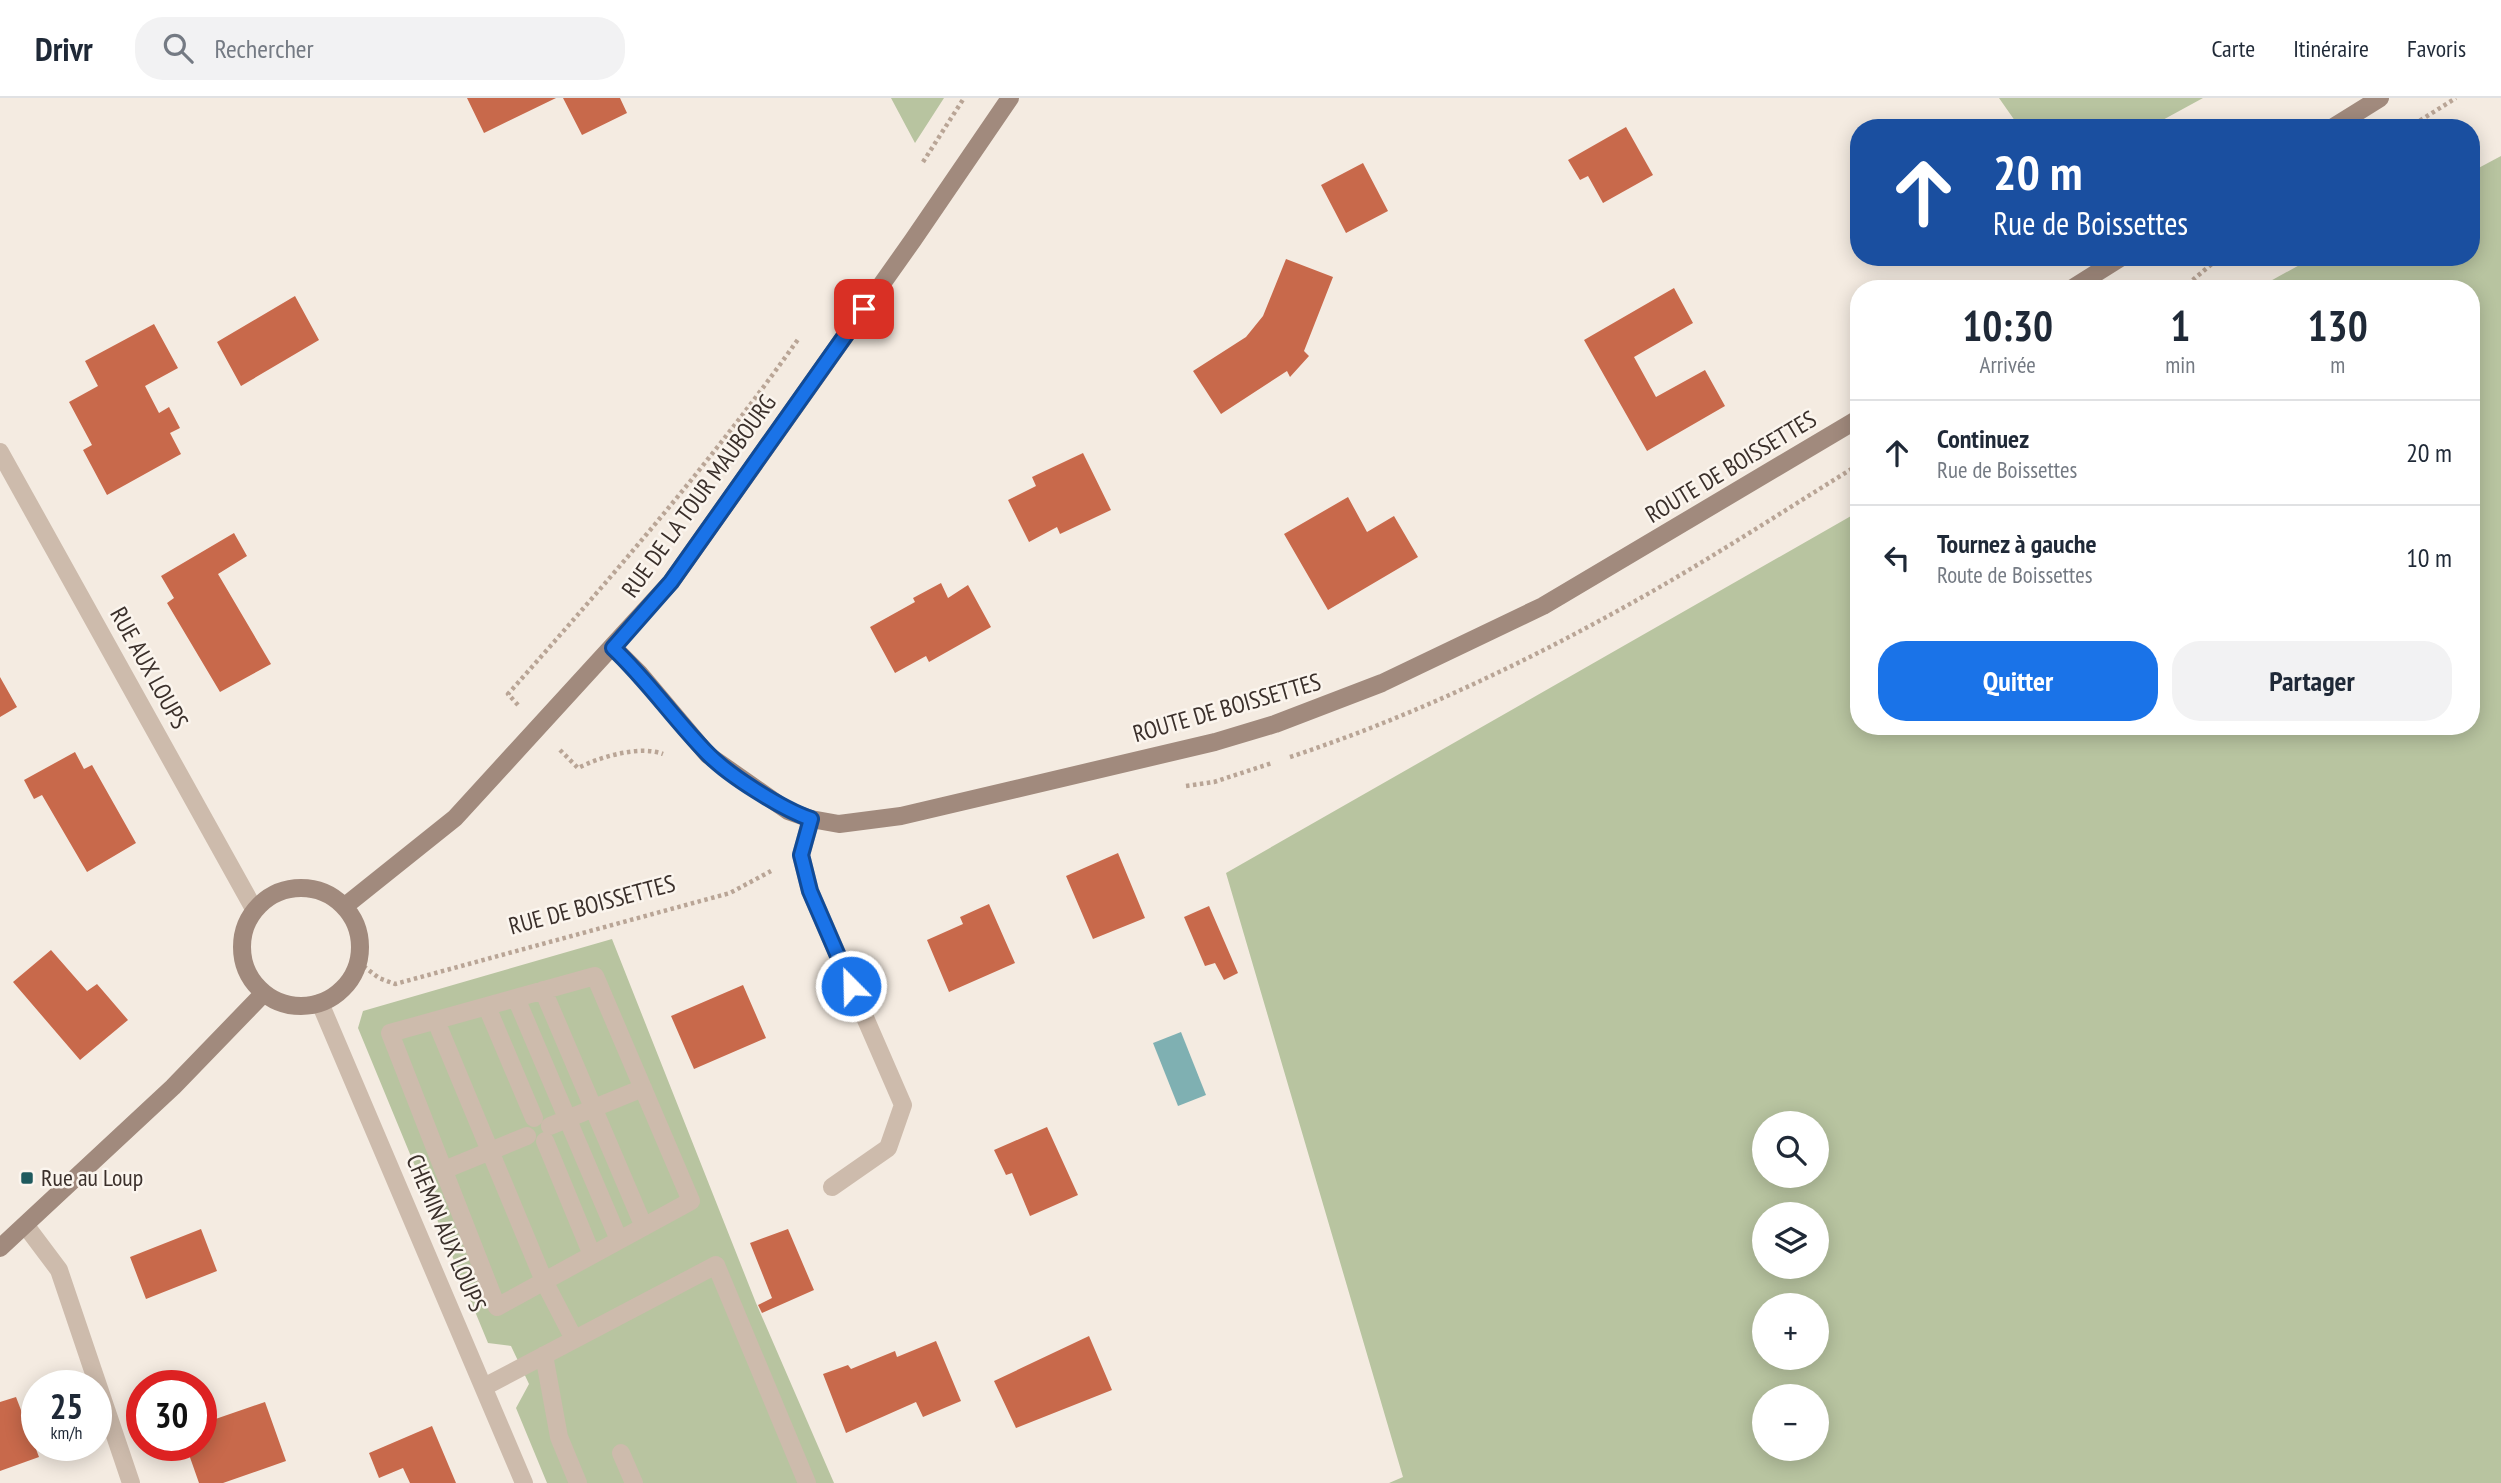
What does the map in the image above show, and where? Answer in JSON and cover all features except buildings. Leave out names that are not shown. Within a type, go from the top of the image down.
[{"type":"main road","name":"RUE DE LA TOUR MAUBOURG","points":[[345,906],[455,818],[671,582],[1010,98]]},
{"type":"main road","points":[[2346,119],[2380,98]]},
{"type":"main road","points":[[2085,280],[2108,266]]},
{"type":"main road","name":"ROUTE DE BOISSETTES","points":[[613,648],[639,673],[708,755],[788,811],[811,819],[861,824],[1215,742],[1324,706],[1382,683],[1543,606],[1850,424]]},
{"type":"main road","points":[[310,887],[330,894],[345,906],[356,923],[360,942],[358,962],[351,980],[337,994],[320,1003],[303,1006],[285,1004],[263,994],[245,967],[241,947],[245,927],[254,909],[270,895],[289,888],[310,887]]},
{"type":"main road","points":[[0,1248],[173,1087],[263,994]]},
{"type":"street","name":"RUE AUX LOUPS","points":[[0,452],[254,909]]},
{"type":"street","points":[[811,819],[801,855],[810,891],[903,1105],[888,1148],[832,1188]]},
{"type":"street","points":[[595,976],[691,1201],[497,1307],[390,1033],[516,998],[595,976]]},
{"type":"street","points":[[543,990],[644,1227]]},
{"type":"street","points":[[516,998],[619,1240]]},
{"type":"street","name":"CHEMIN AUX LOUPS","points":[[320,1003],[524,1483]]},
{"type":"street","points":[[487,1007],[543,1129],[592,1255]]},
{"type":"street","points":[[436,1021],[544,1281],[574,1339]]},
{"type":"street","points":[[444,1170],[527,1136],[526,1125],[543,1129],[643,1088]]},
{"type":"street","points":[[26,1226],[59,1270],[131,1483]]},
{"type":"street","points":[[484,1387],[716,1265],[807,1483]]},
{"type":"street","points":[[544,1355],[559,1437],[578,1483]]},
{"type":"street","points":[[621,1453],[634,1483]]},
{"type":"path","points":[[922,163],[964,98]]},
{"type":"path","points":[[2422,119],[2456,98]]},
{"type":"path","points":[[2193,280],[2209,266]]},
{"type":"path","points":[[508,694],[633,553],[747,412],[803,332]]},
{"type":"path","name":"RUE DE BOISSETTES","points":[[358,962],[379,978],[395,984],[730,893],[801,855]]},
{"type":"green space","points":[[891,98],[944,98],[915,143]]},
{"type":"green space","points":[[1999,98],[2203,98],[2164,119],[2014,119]]},
{"type":"green space","points":[[2501,156],[2501,1483],[1389,1483],[1403,1477],[1226,873],[1850,517],[1850,735],[2480,735],[2480,280],[2272,280],[2298,266],[2480,266],[2480,167]]},
{"type":"green space","points":[[612,939],[756,1303],[834,1483],[547,1483],[516,1408],[529,1384],[511,1346],[488,1343],[358,1028],[363,1011]]},
{"type":"water","points":[[1181,1032],[1206,1095],[1178,1106],[1153,1043]]},
{"type":"place","name":"Rue au Loup","points":[[27,1178]]},
{"type":"route","points":[[851,986],[810,891],[801,855],[811,819],[788,811],[708,755],[639,673],[613,648],[671,582],[864,309]]}]
